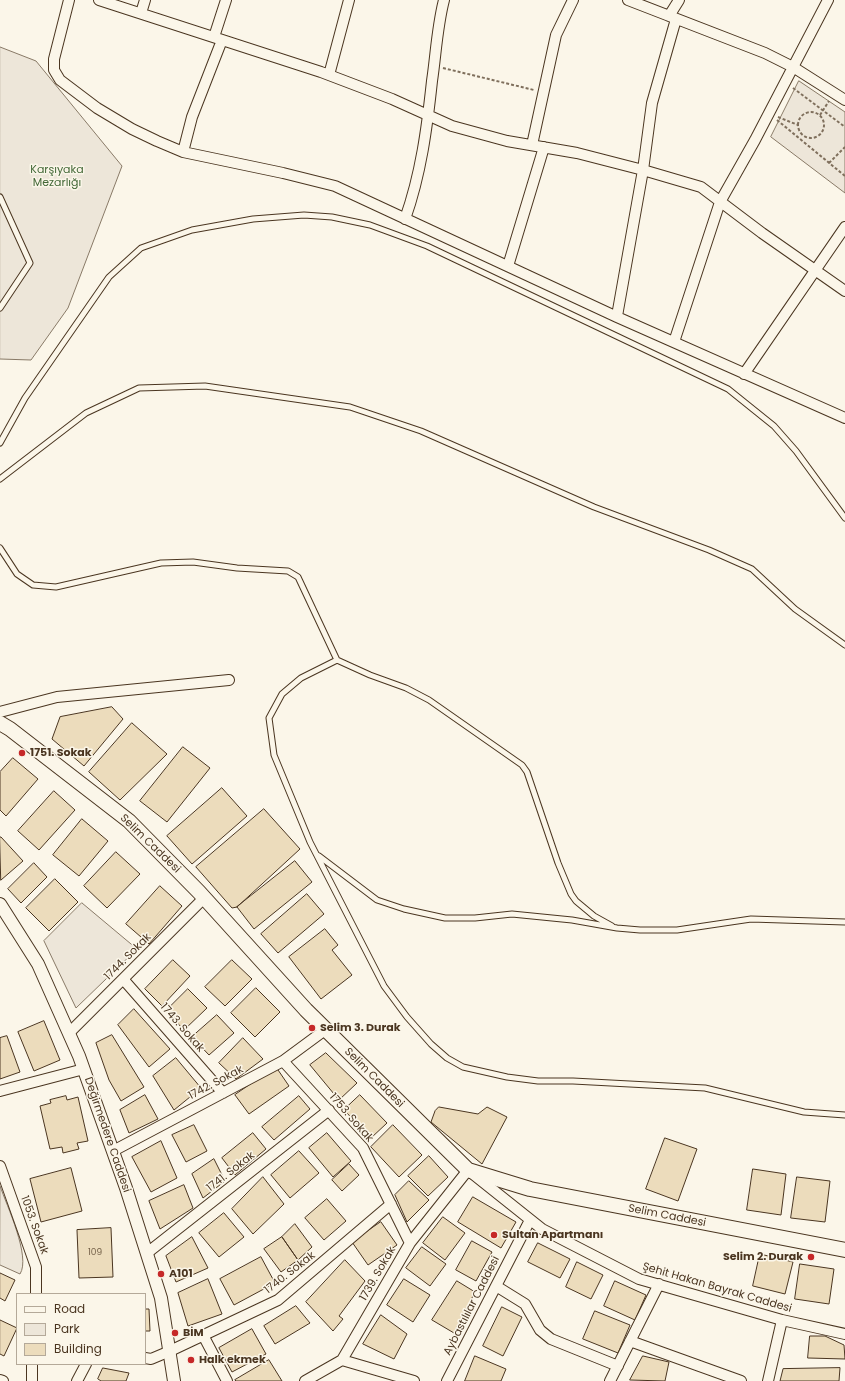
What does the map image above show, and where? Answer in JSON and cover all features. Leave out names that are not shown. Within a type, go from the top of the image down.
[{"type":"main road","name":"Selim Caddesi","points":[[0,723],[10,729],[129,821],[205,897],[325,1030],[468,1170],[530,1189],[845,1250]]},
{"type":"street","points":[[69,0],[53,65],[56,76],[97,108],[132,129],[183,152],[283,173],[335,186],[744,374],[845,418]]},
{"type":"street","points":[[98,0],[330,75],[452,126],[643,170],[701,187],[845,291]]},
{"type":"street","points":[[141,13],[144,0]]},
{"type":"street","points":[[183,152],[192,118],[218,39],[226,0]]},
{"type":"street","points":[[330,75],[349,0]]},
{"type":"street","points":[[405,219],[421,163],[438,25],[444,0]]},
{"type":"street","points":[[532,145],[556,36],[573,0]]},
{"type":"street","points":[[628,0],[765,53],[793,67],[845,100]]},
{"type":"street","points":[[617,316],[643,170],[652,103],[673,17],[679,0]]},
{"type":"street","points":[[674,342],[720,202],[828,0]]},
{"type":"street","points":[[508,266],[544,147]]},
{"type":"street","points":[[744,374],[845,227]]},
{"type":"street","points":[[0,712],[56,697],[229,680]]},
{"type":"street","name":"1744. Sokak","points":[[69,1033],[205,897]]},
{"type":"street","name":"Değirmedere Caddesi","points":[[0,904],[38,964],[84,1069],[162,1298],[174,1381]]},
{"type":"street","name":"1743. Sokak","points":[[123,979],[223,1093]]},
{"type":"street","name":"1742. Sokak","points":[[113,1151],[283,1061],[325,1030]]},
{"type":"street","name":"1753. Sokak","points":[[283,1061],[363,1148],[410,1243]]},
{"type":"street","points":[[0,1090],[84,1069]]},
{"type":"street","name":"1741. Sokak","points":[[147,1253],[329,1110]]},
{"type":"street","name":"1053. Sokak","points":[[0,1166],[36,1267],[36,1293]]},
{"type":"street","name":"Şehit Hakan Bayrak Caddesi","points":[[468,1170],[542,1229],[632,1275],[782,1320],[845,1334]]},
{"type":"street","name":"1739. Sokak","points":[[342,1360],[410,1243],[468,1170]]},
{"type":"street","name":"1740. Sokak","points":[[146,1358],[151,1359],[170,1351],[278,1300],[391,1204]]},
{"type":"street","name":"Aybastılılar Caddesi","points":[[447,1381],[530,1220]]},
{"type":"street","points":[[610,1381],[659,1284]]},
{"type":"street","points":[[496,1286],[525,1304],[540,1330],[551,1339],[618,1366]]},
{"type":"street","points":[[768,1381],[782,1320]]},
{"type":"street","points":[[203,1336],[226,1381]]},
{"type":"street","points":[[630,1341],[741,1381]]},
{"type":"street","points":[[305,1381],[342,1360],[414,1381]]},
{"type":"street","points":[[32,1365],[32,1381]]},
{"type":"street","points":[[78,1381],[86,1365]]},
{"type":"lane","points":[[0,197],[30,264],[0,308]]},
{"type":"lane","points":[[0,442],[26,398],[109,276],[141,248],[192,230],[253,219],[304,215],[332,217],[370,225],[427,246],[728,389],[774,426],[796,451],[845,518]]},
{"type":"lane","points":[[0,479],[86,413],[139,388],[205,386],[350,407],[421,431],[594,506],[709,550],[752,569],[794,609],[845,645]]},
{"type":"lane","points":[[0,548],[17,574],[33,585],[56,586],[161,563],[194,562],[237,568],[288,570],[298,577],[337,660],[370,675],[406,688],[429,700],[522,765],[527,772],[558,863],[571,894],[576,902],[594,916],[617,928]]},
{"type":"lane","points":[[337,660],[301,678],[282,694],[269,718],[274,755],[317,854],[384,986],[407,1017],[430,1044],[447,1058],[463,1067],[507,1077],[538,1081],[705,1088],[804,1112],[845,1115]]},
{"type":"lane","points":[[317,854],[377,900],[404,909],[446,918],[475,918],[512,914],[572,920],[617,928],[677,930],[751,919],[845,922]]},
{"type":"path","points":[[434,65],[543,92]]},
{"type":"path","points":[[785,82],[845,127]]},
{"type":"path","points":[[820,115],[834,93]]},
{"type":"path","points":[[800,138],[801,134],[798,125],[803,114],[811,112],[820,115],[824,125],[820,134],[811,138],[801,134]]},
{"type":"path","points":[[768,113],[798,125]]},
{"type":"path","points":[[768,113],[845,176]]},
{"type":"path","points":[[830,163],[845,147]]},
{"type":"green space","name":"Karşıyaka Mezarlığı","points":[[0,47],[36,61],[122,166],[68,308],[31,360],[0,359]]},
{"type":"green space","points":[[799,81],[845,112],[845,193],[771,137]]},
{"type":"green space","points":[[82,903],[137,949],[76,1008],[44,941]]},
{"type":"green space","points":[[0,1186],[17,1231],[20,1244],[23,1266],[20,1274],[0,1265]]},
{"type":"building","points":[[112,707],[123,719],[84,766],[52,739],[60,717]]},
{"type":"building","points":[[132,723],[167,754],[120,800],[89,772]]},
{"type":"building","points":[[183,747],[210,768],[167,822],[140,801]]},
{"type":"building","points":[[13,758],[38,779],[6,816],[0,810],[0,772]]},
{"type":"building","points":[[222,788],[247,816],[192,864],[167,836]]},
{"type":"building","points":[[54,791],[75,810],[39,850],[18,831]]},
{"type":"building","points":[[264,809],[300,849],[237,907],[232,908],[196,867]]},
{"type":"building","points":[[82,819],[108,841],[79,876],[53,855]]},
{"type":"building","points":[[0,837],[23,861],[1,880]]},
{"type":"building","points":[[116,852],[140,874],[107,908],[84,886]]},
{"type":"building","points":[[295,861],[312,882],[254,929],[237,907]]},
{"type":"building","points":[[34,863],[47,877],[21,903],[8,889]]},
{"type":"building","points":[[55,879],[78,902],[49,931],[26,908]]},
{"type":"building","points":[[160,886],[182,906],[149,944],[126,924]]},
{"type":"building","points":[[307,894],[324,914],[278,953],[261,934]]},
{"type":"building","points":[[325,929],[338,945],[332,950],[352,975],[321,999],[289,957]]},
{"type":"building","points":[[173,960],[190,976],[162,1006],[145,989]]},
{"type":"building","points":[[232,960],[252,979],[225,1006],[205,987]]},
{"type":"building","points":[[256,988],[280,1012],[255,1037],[231,1013]]},
{"type":"building","points":[[188,989],[207,1008],[184,1030],[166,1011]]},
{"type":"building","points":[[134,1009],[170,1049],[149,1067],[118,1025]]},
{"type":"building","points":[[217,1015],[234,1033],[209,1055],[192,1037]]},
{"type":"building","points":[[44,1021],[60,1060],[34,1071],[18,1032]]},
{"type":"building","points":[[112,1035],[144,1087],[121,1101],[109,1080],[96,1043]]},
{"type":"building","points":[[7,1036],[20,1072],[0,1079],[0,1038]]},
{"type":"building","points":[[243,1038],[263,1059],[236,1079],[219,1063]]},
{"type":"building","points":[[326,1053],[357,1083],[339,1100],[310,1065]]},
{"type":"building","points":[[176,1058],[201,1088],[174,1110],[153,1076]]},
{"type":"building","points":[[276,1067],[289,1086],[249,1114],[235,1095]]},
{"type":"building","points":[[145,1095],[158,1119],[129,1133],[120,1110]]},
{"type":"building","points":[[360,1095],[387,1123],[371,1138],[344,1110]]},
{"type":"building","points":[[66,1096],[67,1100],[78,1097],[88,1141],[77,1143],[79,1149],[63,1153],[62,1147],[50,1149],[40,1106],[51,1103],[50,1100]]},
{"type":"building","points":[[299,1096],[310,1109],[274,1140],[262,1127]]},
{"type":"building","points":[[439,1107],[478,1114],[487,1107],[507,1117],[482,1164],[431,1122],[435,1111]]},
{"type":"building","points":[[194,1125],[207,1151],[186,1162],[172,1135]]},
{"type":"building","points":[[393,1125],[422,1155],[399,1177],[371,1147]]},
{"type":"building","points":[[253,1133],[266,1149],[235,1175],[222,1158]]},
{"type":"building","points":[[327,1133],[351,1161],[333,1177],[309,1148]]},
{"type":"building","points":[[665,1138],[697,1149],[678,1201],[646,1189]]},
{"type":"building","points":[[161,1141],[177,1178],[151,1192],[132,1157]]},
{"type":"building","points":[[299,1151],[319,1173],[290,1198],[271,1175]]},
{"type":"building","points":[[429,1156],[448,1177],[428,1196],[408,1176]]},
{"type":"building","points":[[214,1159],[225,1181],[203,1198],[192,1174]]},
{"type":"building","points":[[349,1164],[359,1175],[342,1191],[332,1180]]},
{"type":"building","points":[[71,1168],[82,1211],[41,1222],[30,1179]]},
{"type":"building","points":[[753,1169],[786,1174],[781,1215],[747,1210]]},
{"type":"building","points":[[263,1177],[284,1204],[253,1234],[232,1209]]},
{"type":"building","points":[[797,1177],[830,1181],[825,1222],[791,1218]]},
{"type":"building","points":[[409,1181],[429,1200],[407,1222],[395,1195]]},
{"type":"building","points":[[184,1185],[193,1208],[160,1229],[149,1201]]},
{"type":"building","name":"Sultan Apartmanı","points":[[473,1197],[516,1222],[501,1248],[458,1222]]},
{"type":"building","points":[[327,1199],[346,1221],[324,1240],[305,1218]]},
{"type":"building","points":[[224,1213],[244,1237],[219,1257],[199,1233]]},
{"type":"building","points":[[443,1217],[465,1233],[445,1260],[423,1243]]},
{"type":"building","points":[[381,1222],[397,1245],[368,1265],[352,1242]]},
{"type":"building","points":[[295,1224],[312,1247],[298,1260],[282,1237]]},
{"type":"building","points":[[111,1228],[113,1277],[79,1278],[77,1230]]},
{"type":"building","points":[[192,1237],[208,1268],[176,1282],[166,1256]]},
{"type":"building","points":[[282,1237],[298,1260],[281,1272],[264,1249]]},
{"type":"building","points":[[472,1241],[492,1252],[476,1281],[456,1270]]},
{"type":"building","points":[[538,1243],[570,1259],[560,1278],[528,1262]]},
{"type":"building","points":[[422,1247],[446,1264],[430,1286],[406,1268]]},
{"type":"building","points":[[760,1254],[793,1262],[785,1294],[753,1286]]},
{"type":"building","points":[[261,1257],[275,1283],[234,1305],[220,1279]]},
{"type":"building","points":[[345,1260],[365,1281],[339,1316],[343,1319],[333,1331],[306,1302]]},
{"type":"building","points":[[577,1262],[603,1275],[591,1299],[566,1287]]},
{"type":"building","points":[[800,1264],[834,1269],[829,1304],[795,1299]]},
{"type":"building","points":[[0,1273],[15,1280],[5,1301],[0,1298]]},
{"type":"building","points":[[208,1279],[222,1314],[188,1326],[178,1293]]},
{"type":"building","points":[[404,1279],[430,1295],[413,1322],[387,1305]]},
{"type":"building","points":[[457,1281],[475,1292],[454,1333],[432,1320]]},
{"type":"building","points":[[615,1281],[646,1295],[635,1320],[604,1306]]},
{"type":"building","points":[[296,1306],[310,1323],[275,1344],[264,1326]]},
{"type":"building","points":[[502,1307],[522,1317],[503,1356],[483,1346]]},
{"type":"building","points":[[146,1309],[149,1309],[150,1331],[146,1331]]},
{"type":"building","points":[[595,1311],[630,1325],[618,1353],[583,1339]]},
{"type":"building","points":[[381,1315],[407,1334],[394,1359],[363,1344]]},
{"type":"building","points":[[0,1320],[16,1328],[16,1330],[4,1356],[0,1354]]},
{"type":"building","points":[[252,1329],[266,1354],[232,1372],[219,1348]]},
{"type":"building","points":[[810,1336],[825,1336],[844,1345],[845,1359],[808,1358]]},
{"type":"building","points":[[475,1356],[506,1369],[501,1381],[465,1381]]},
{"type":"building","points":[[643,1356],[669,1362],[665,1381],[630,1380]]},
{"type":"building","points":[[269,1360],[282,1381],[235,1380]]},
{"type":"building","points":[[103,1368],[129,1373],[126,1381],[101,1381],[98,1379]]},
{"type":"building","points":[[840,1368],[839,1381],[780,1381],[783,1369]]},
{"type":"place","name":"1751. Sokak","points":[[22,753]]},
{"type":"place","name":"Selim 3. Durak","points":[[312,1028]]},
{"type":"place","name":"Sultan Apartmanı","points":[[494,1235]]},
{"type":"place","name":"Selim 2. Durak","points":[[811,1257]]},
{"type":"place","name":"A101","points":[[161,1274]]},
{"type":"place","name":"BİM","points":[[175,1333]]},
{"type":"place","name":"Halk ekmek","points":[[191,1360]]}]
